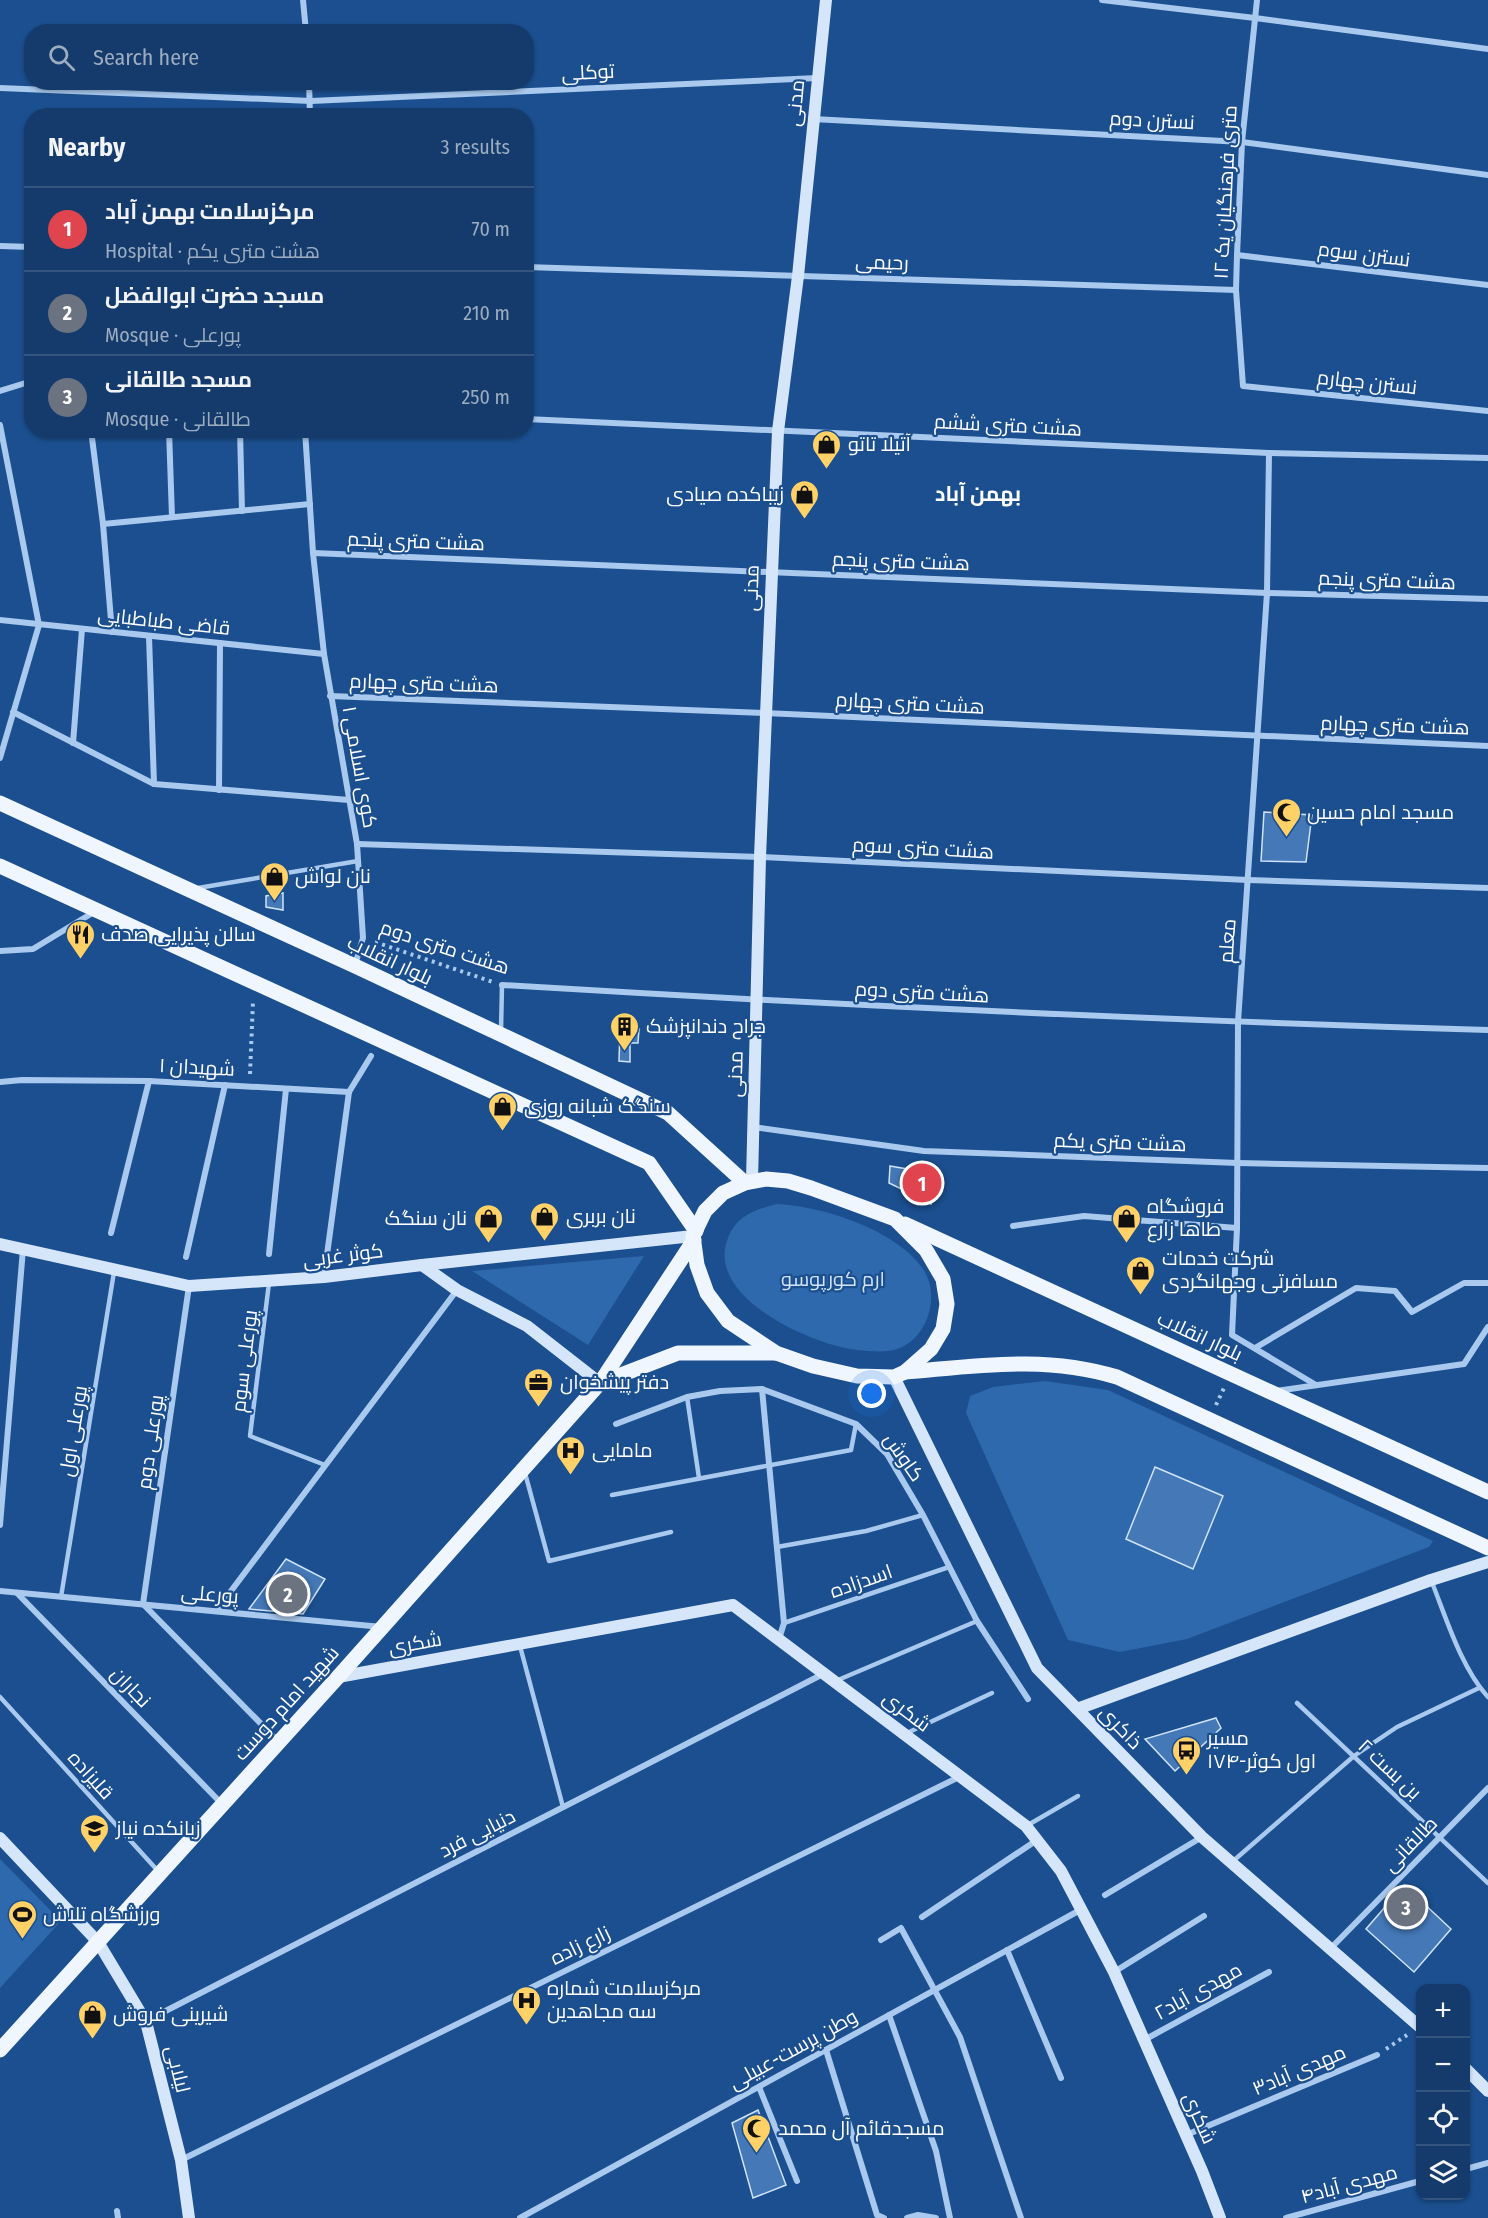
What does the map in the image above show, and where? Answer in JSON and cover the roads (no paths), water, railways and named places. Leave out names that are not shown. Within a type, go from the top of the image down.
[{"type":"main road","name":"مدنی","points":[[749,1181],[753,1127],[765,712],[778,431],[798,276],[826,0]]},
{"type":"main road","name":"بلوار انقلاب","points":[[0,803],[668,1113],[749,1181],[765,1179],[796,1183],[895,1219],[1488,1492]]},
{"type":"main road","points":[[0,866],[649,1163],[694,1236],[697,1265],[707,1293],[728,1321],[776,1353],[813,1366],[857,1376],[899,1375],[991,1364],[1056,1364],[1088,1368],[1117,1377],[1488,1548]]},
{"type":"main road","name":"شهید امام دوست","points":[[0,2050],[338,1677],[600,1383],[694,1236],[705,1211],[723,1193],[749,1181]]},
{"type":"main road","points":[[895,1219],[926,1250],[943,1279],[947,1304],[943,1329],[931,1349],[899,1375]]},
{"type":"main road","name":"کوثر غربی","points":[[0,1244],[189,1286],[324,1277],[422,1264],[694,1236]]},
{"type":"main road","points":[[422,1264],[457,1290],[527,1326],[600,1383],[678,1353],[776,1353]]},
{"type":"main road","name":"ذاکری","points":[[899,1375],[1037,1668],[1230,1864],[1416,2023]]},
{"type":"main road","points":[[1077,1709],[1431,1580],[1488,1562]]},
{"type":"main road","name":"شکری","points":[[338,1677],[734,1605],[1026,1826],[1061,1871],[1114,1972],[1220,2218]]},
{"type":"main road","name":"لیلابی","points":[[0,1838],[98,1942],[146,2022],[181,2160],[189,2218]]},
{"type":"main road","points":[[1470,2073],[1488,2091]]},
{"type":"street","points":[[303,0],[305,24]]},
{"type":"street","points":[[1102,0],[1488,49]]},
{"type":"street","name":"۱۲ متری فرهنگیان یک","points":[[1243,386],[1236,290],[1237,255],[1242,142],[1257,0]]},
{"type":"street","name":"توکلی","points":[[48,90],[310,101],[817,78]]},
{"type":"street","name":"توکلی","points":[[0,88],[24,89]]},
{"type":"street","points":[[309,90],[310,108]]},
{"type":"street","name":"نسترن دوم","points":[[813,119],[1242,142],[1488,175]]},
{"type":"street","points":[[0,246],[24,247]]},
{"type":"street","name":"نسترن سوم","points":[[1237,255],[1488,285]]},
{"type":"street","name":"رحیمی","points":[[534,267],[1236,290]]},
{"type":"street","points":[[0,391],[24,384]]},
{"type":"street","name":"نسترن چهارم","points":[[1243,386],[1488,411]]},
{"type":"street","name":"هشت متری ششم","points":[[534,419],[1269,453],[1488,458]]},
{"type":"street","points":[[0,425],[39,625],[0,758]]},
{"type":"street","points":[[92,438],[112,632]]},
{"type":"street","points":[[169,438],[171,518]]},
{"type":"street","points":[[240,438],[242,511]]},
{"type":"street","name":"کوی اسلامی ۱","points":[[306,438],[324,654],[357,844],[363,938],[355,966]]},
{"type":"street","name":"معلم","points":[[1269,453],[1267,593],[1238,1022],[1237,1228],[1232,1335],[1316,1385]]},
{"type":"street","points":[[102,524],[310,504]]},
{"type":"street","name":"هشت متری پنجم","points":[[314,553],[1267,593],[1488,599]]},
{"type":"street","name":"قاضی طباطبایی","points":[[0,620],[324,654]]},
{"type":"street","points":[[73,743],[82,629]]},
{"type":"street","points":[[149,636],[154,784]]},
{"type":"street","points":[[219,790],[220,643]]},
{"type":"street","name":"هشت متری چهارم","points":[[330,696],[765,712],[1488,746]]},
{"type":"street","points":[[13,712],[154,784],[349,800]]},
{"type":"street","name":"هشت متری سوم","points":[[357,844],[760,856],[1248,880],[1488,888]]},
{"type":"street","points":[[0,951],[33,949],[96,910]]},
{"type":"street","name":"هشت متری دوم","points":[[502,986],[756,1001],[1238,1022],[1488,1030]]},
{"type":"street","points":[[324,1277],[349,1092],[371,1056]]},
{"type":"street","name":"شهیدان ۱","points":[[0,1082],[22,1080],[149,1081],[349,1092]]},
{"type":"street","points":[[111,1233],[149,1081]]},
{"type":"street","points":[[186,1257],[225,1085]]},
{"type":"street","points":[[269,1254],[286,1089]]},
{"type":"street","name":"هشت متری یکم","points":[[753,1127],[924,1150],[1238,1163],[1488,1168]]},
{"type":"street","points":[[1013,1226],[1084,1216],[1237,1228]]},
{"type":"street","points":[[0,1525],[23,1249]]},
{"type":"street","points":[[1255,1348],[1356,1288],[1395,1291],[1412,1312],[1464,1283],[1488,1283]]},
{"type":"street","name":"پورعلی دوم","points":[[143,1604],[189,1286]]},
{"type":"street","points":[[216,1611],[457,1290]]},
{"type":"street","points":[[1270,1391],[1464,1364],[1488,1328]]},
{"type":"street","points":[[762,1389],[784,1623],[778,1640]]},
{"type":"street","name":"کاوش","points":[[615,1424],[687,1397],[720,1391],[762,1389],[856,1424],[887,1454],[923,1515],[977,1621],[1028,1699]]},
{"type":"street","name":"پورعلی","points":[[0,1591],[382,1627]]},
{"type":"street","name":"نجاران","points":[[16,1593],[223,1804]]},
{"type":"street","name":"پورعلی","points":[[143,1604],[279,1742]]},
{"type":"street","name":"دنیایی فرد","points":[[146,2022],[824,1673]]},
{"type":"street","name":"زارع زاده","points":[[181,2160],[962,1776]]},
{"type":"street","name":"طالقانی","points":[[1330,1950],[1488,1788]]},
{"type":"street","points":[[1105,1895],[1202,1837]]},
{"type":"street","points":[[922,1917],[1037,1840]]},
{"type":"street","name":"وطن پرست-عبیلی","points":[[520,2218],[1082,1909]]},
{"type":"street","points":[[1114,1972],[1204,1916]]},
{"type":"street","points":[[881,1940],[902,1928],[960,2037],[1021,2218]]},
{"type":"street","points":[[1007,1950],[1061,2078]]},
{"type":"street","name":"مهدی آباد۲","points":[[1144,2040],[1269,1972]]},
{"type":"street","points":[[889,2015],[936,2151],[950,2218]]},
{"type":"street","points":[[826,2050],[877,2215],[884,2218]]},
{"type":"street","name":"مهدی آباد۳","points":[[1186,2135],[1377,2055]]},
{"type":"street","points":[[759,2087],[797,2181]]},
{"type":"street","points":[[1470,2168],[1488,2163]]},
{"type":"street","name":"مهدی آباد۴","points":[[1286,2218],[1416,2182]]},
{"type":"street","points":[[908,2218],[918,2215],[936,2218]]},
{"type":"lane","points":[[188,890],[358,861]]},
{"type":"lane","points":[[501,1034],[502,986]]},
{"type":"lane","name":"پورعلی اول","points":[[61,1597],[114,1269]]},
{"type":"lane","name":"پورعلی سوم","points":[[269,1282],[250,1436],[325,1465]]},
{"type":"lane","points":[[687,1397],[699,1478]]},
{"type":"lane","points":[[612,1495],[851,1450],[856,1424]]},
{"type":"lane","points":[[524,1468],[549,1562],[671,1532]]},
{"type":"lane","points":[[777,1547],[866,1531],[923,1515]]},
{"type":"lane","name":"اسدزاده","points":[[784,1623],[949,1568]]},
{"type":"lane","points":[[1431,1580],[1461,1653],[1479,1688],[1488,1697]]},
{"type":"lane","points":[[835,1682],[977,1621]]},
{"type":"lane","points":[[519,1643],[563,1807]]},
{"type":"lane","points":[[1230,1864],[1354,1756],[1396,1727],[1479,1688]]},
{"type":"lane","points":[[905,1734],[992,1693]]},
{"type":"lane","name":"قلیزاده","points":[[0,1697],[160,1873]]},
{"type":"lane","name":"بن بست ۲","points":[[1297,1702],[1488,1883]]},
{"type":"lane","points":[[1026,1826],[1078,1796]]},
{"type":"place","name":"آتیلا تاتو","points":[[827,470]]},
{"type":"place","name":"زیباکده صیادی","points":[[805,520]]},
{"type":"place","name":"مسجد امام حسین","points":[[1286,838]]},
{"type":"place","name":"نان لواش","points":[[274,902]]},
{"type":"place","name":"سالن پذیرایی صدف","points":[[80,960]]},
{"type":"place","name":"جراح دندانپزشک","points":[[625,1052]]},
{"type":"place","name":"سنگک شبانه روزی","points":[[503,1132]]},
{"type":"place","name":"مرکزسلامت بهمن آباد","points":[[922,1183]]},
{"type":"place","name":"نان بربری","points":[[545,1242]]},
{"type":"place","name":"نان سنگک","points":[[488,1244]]},
{"type":"place","name":"فروشگاه طاها زارع","points":[[1126,1244]]},
{"type":"place","name":"شرکت خدمات مسافرتی وجهانگردی","points":[[1141,1296]]},
{"type":"place","name":"دفتر پیشخوان","points":[[539,1408]]},
{"type":"place","name":"مامایی","points":[[571,1476]]},
{"type":"place","name":"مسجد حضرت ابوالفضل","points":[[288,1594]]},
{"type":"place","name":"مسیر ۱۷۴-اول کوثر","points":[[1186,1776]]},
{"type":"place","name":"زبانکده نیاز","points":[[95,1854]]},
{"type":"place","name":"مسجد طالقانی","points":[[1406,1907]]},
{"type":"place","name":"ورزشگاه تلاش","points":[[22,1940]]},
{"type":"place","name":"مرکزسلامت شماره سه مجاهدین","points":[[526,2026]]},
{"type":"place","name":"شیرینی فروش","points":[[92,2040]]},
{"type":"place","name":"مسجدقائم آل محمد","points":[[757,2154]]},
{"type":"district","name":"بهمن آباد","points":[[978,494]]},
{"type":"park label","name":"ارم کورپوسو","points":[[833,1279]]}]
